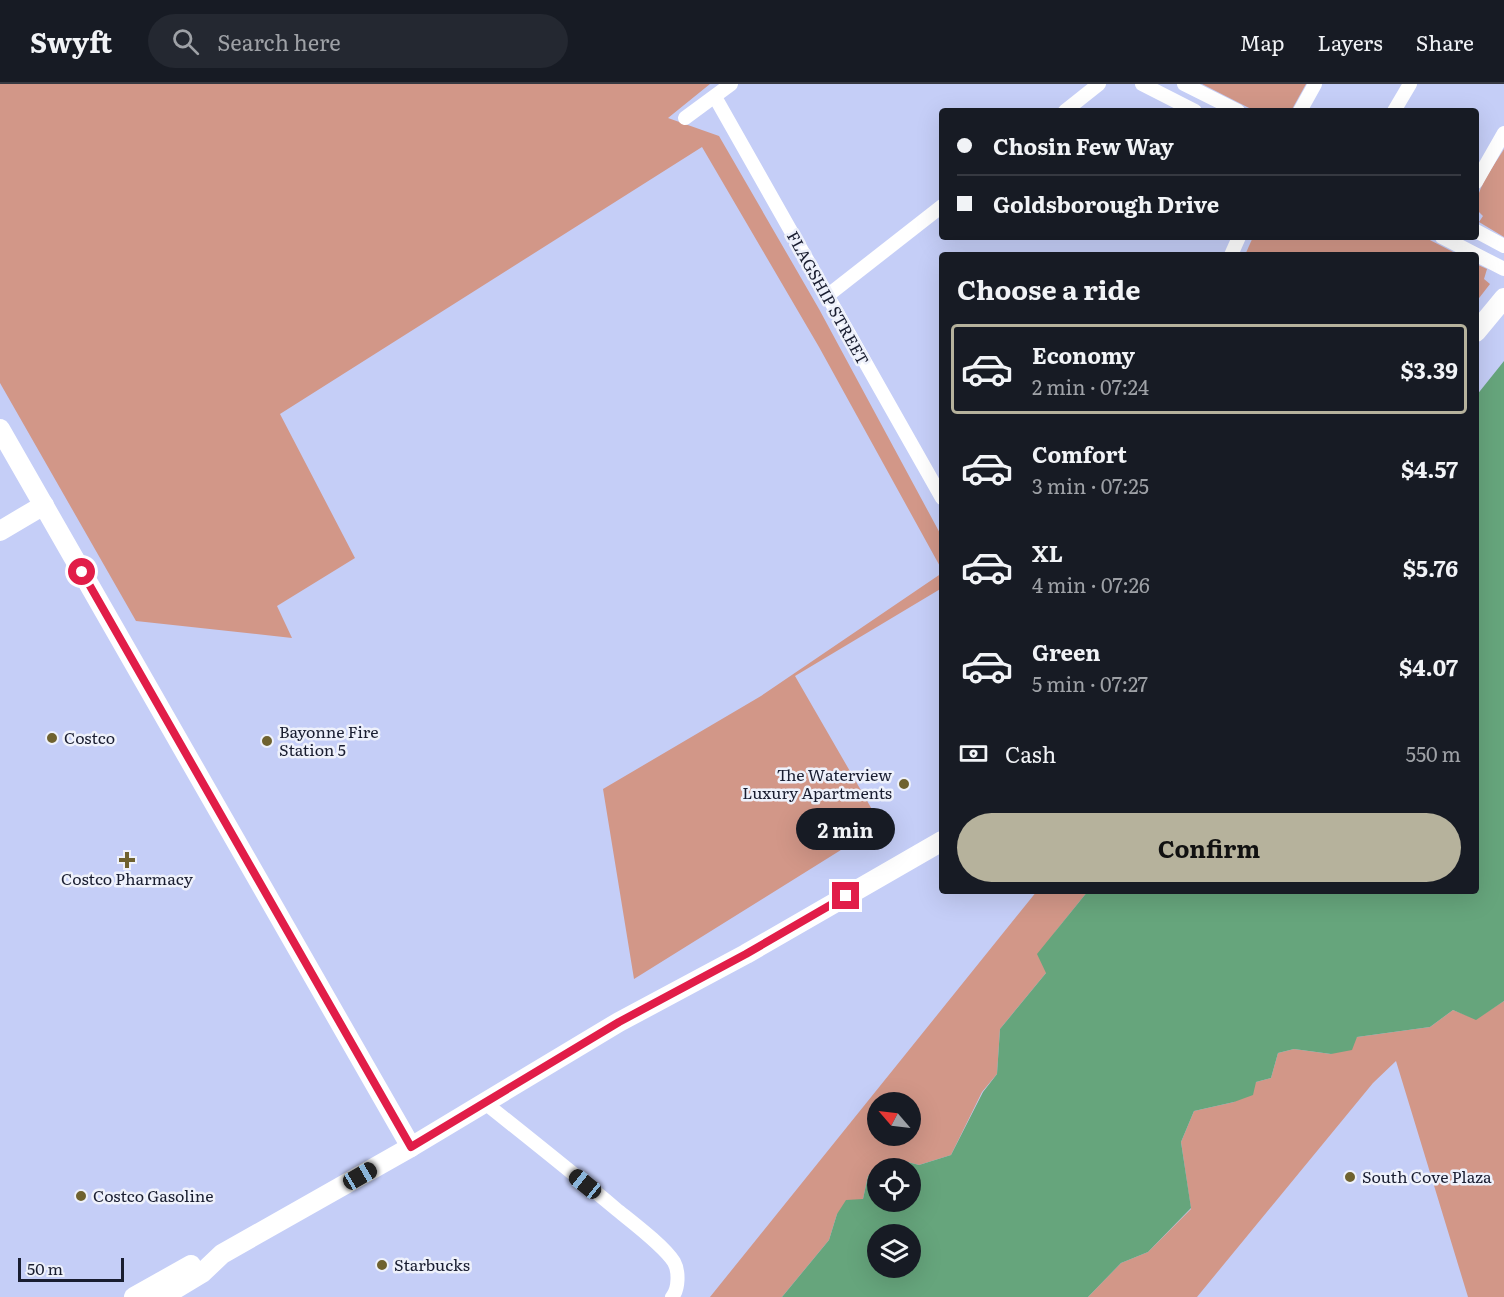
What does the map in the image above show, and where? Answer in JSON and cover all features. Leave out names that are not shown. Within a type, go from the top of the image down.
[{"type":"street","points":[[685,118],[731,84]]},
{"type":"street","points":[[1069,108],[1099,84]]},
{"type":"street","points":[[1142,84],[1189,108]]},
{"type":"street","points":[[1184,84],[1232,108]]},
{"type":"street","points":[[1302,108],[1315,84]]},
{"type":"street","points":[[1396,108],[1410,84]]},
{"type":"street","name":"FLAGSHIP STREET","points":[[715,97],[939,493]]},
{"type":"street","points":[[1479,177],[1504,133]]},
{"type":"street","points":[[827,296],[939,208]]},
{"type":"street","points":[[1479,233],[1504,246]]},
{"type":"street","points":[[1449,240],[1472,252]]},
{"type":"street","points":[[1479,256],[1504,269]]},
{"type":"street","points":[[1479,328],[1504,298]]},
{"type":"street","points":[[0,429],[411,1147]]},
{"type":"street","points":[[0,531],[44,505]]},
{"type":"street","points":[[134,1297],[197,1261],[222,1254],[411,1147],[619,1022],[746,954],[939,843]]},
{"type":"street","points":[[485,1103],[632,1222],[668,1255],[675,1264],[677,1274],[674,1295]]},
{"type":"street","points":[[162,1297],[202,1273],[222,1254]]},
{"type":"shaded area","points":[[0,84],[710,84],[668,118],[719,136],[819,309],[939,531],[939,565],[819,347],[702,147],[280,414],[355,558],[277,606],[292,638],[136,621],[0,383]]},
{"type":"shaded area","points":[[1202,84],[1306,84],[1293,108],[1249,108]]},
{"type":"shaded area","points":[[1504,149],[1504,237],[1479,222],[1483,216],[1479,212],[1479,193]]},
{"type":"shaded area","points":[[1252,240],[1430,240],[1453,252],[1246,252]]},
{"type":"shaded area","points":[[1479,265],[1487,269],[1484,279],[1490,284],[1479,298]]},
{"type":"shaded area","points":[[1504,361],[1504,1001],[1476,1020],[1453,1010],[1430,1027],[1357,1037],[1352,1050],[1331,1054],[1294,1049],[1278,1053],[1271,1078],[1256,1082],[1253,1095],[1194,1111],[1181,1142],[1191,1208],[1148,1252],[1121,1263],[1088,1297],[782,1297],[829,1240],[837,1214],[846,1200],[863,1199],[867,1181],[867,1212],[921,1212],[921,1164],[951,1155],[983,1092],[997,1074],[1000,1029],[1046,973],[1037,954],[1086,894],[1479,894],[1479,392]]},
{"type":"shaded area","points":[[939,575],[939,590],[795,676],[881,825],[634,979],[603,789],[761,696]]},
{"type":"shaded area","points":[[1035,894],[1086,894],[1055,932],[1046,973],[1000,1029],[997,1074],[982,1092],[951,1155],[921,1164],[921,1158],[867,1158],[867,1181],[863,1199],[837,1214],[829,1240],[782,1297],[710,1297],[867,1102],[867,1146],[921,1146],[921,1092],[875,1092]]},
{"type":"shaded area","points":[[1504,1001],[1504,1297],[1468,1297],[1396,1061],[1373,1083],[1197,1297],[1088,1297],[1121,1263],[1148,1252],[1191,1209],[1181,1142],[1194,1111],[1234,1102],[1256,1082],[1271,1078],[1278,1053],[1294,1049],[1331,1054],[1357,1037],[1430,1027],[1453,1010],[1476,1019]]},
{"type":"place","name":"Costco","points":[[52,738]]},
{"type":"place","name":"Bayonne Fire Station 5","points":[[267,741]]},
{"type":"place","name":"The Waterview Luxury Apartments","points":[[904,784]]},
{"type":"place","name":"Costco Pharmacy","points":[[127,860]]},
{"type":"place","name":"South Cove Plaza","points":[[1350,1177]]},
{"type":"place","name":"Costco Gasoline","points":[[81,1196]]},
{"type":"place","name":"Starbucks","points":[[382,1265]]},
{"type":"route","points":[[82,572],[411,1147],[619,1022],[746,954],[846,896]]}]
